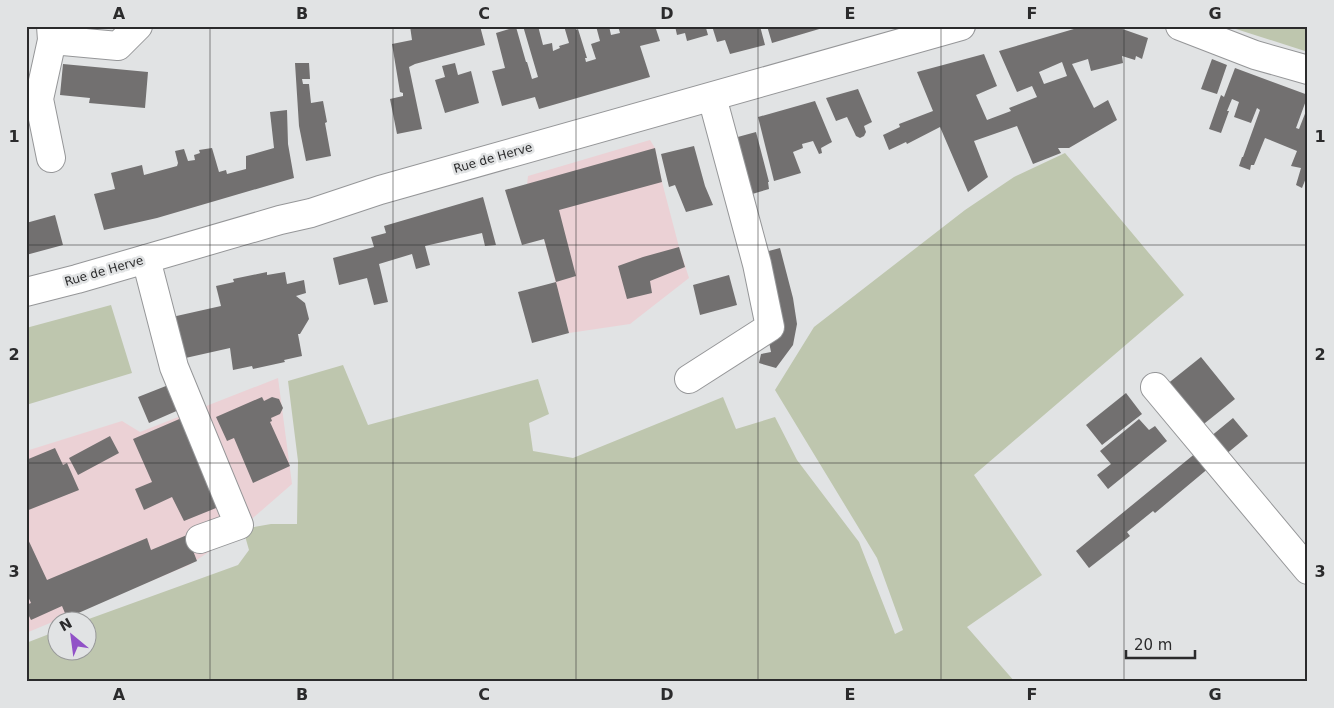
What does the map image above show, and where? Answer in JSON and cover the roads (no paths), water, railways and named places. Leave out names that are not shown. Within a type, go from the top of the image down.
[{"type":"main road","points":[[50,158],[39,99],[52,33],[118,46],[138,26]]},
{"type":"main road","name":"Rue de Herve","points":[[26,292],[310,213],[380,190],[961,26]]},
{"type":"main road","points":[[1180,26],[1255,55],[1308,70]]},
{"type":"main road","points":[[689,379],[770,327],[758,264],[712,97]]},
{"type":"main road","points":[[146,259],[174,368],[239,525],[200,539]]},
{"type":"main road","points":[[1155,387],[1308,570]]}]
